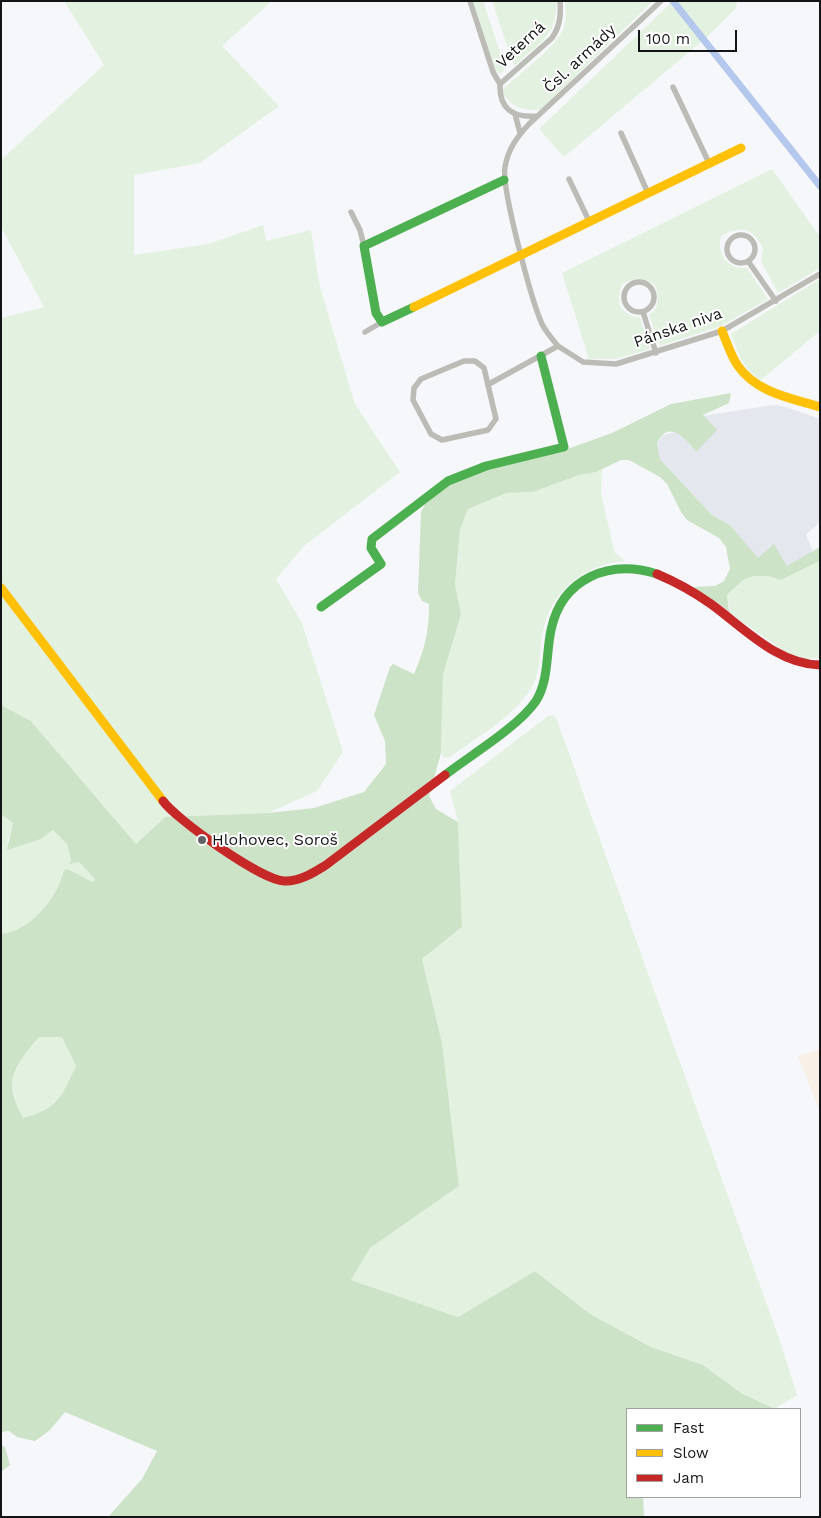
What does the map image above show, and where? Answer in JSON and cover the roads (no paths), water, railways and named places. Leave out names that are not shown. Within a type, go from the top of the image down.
[{"type":"street","points":[[470,1],[493,72],[500,84]]},
{"type":"street","name":"Veterná","points":[[515,114],[505,107],[500,97],[500,84],[552,38],[558,29],[561,15],[560,1]]},
{"type":"street","name":"Čsl. armády","points":[[504,180],[508,155],[520,133],[661,1]]},
{"type":"street","points":[[673,88],[709,164]]},
{"type":"street","points":[[515,114],[528,117],[539,116]]},
{"type":"street","points":[[515,114],[520,125],[520,133]]},
{"type":"street","points":[[621,133],[648,192]]},
{"type":"street","points":[[365,332],[588,221],[741,148]]},
{"type":"street","points":[[569,179],[588,221]]},
{"type":"street","points":[[364,246],[504,180],[522,254],[543,324],[558,346],[489,384]]},
{"type":"street","points":[[351,212],[360,230],[376,313],[382,322]]},
{"type":"street","points":[[745,235],[752,241],[755,249],[748,261],[739,263],[730,259],[727,245],[732,237],[745,235]]},
{"type":"street","points":[[748,261],[776,301]]},
{"type":"street","name":"Pánska niva","points":[[558,346],[583,362],[616,364],[722,331],[820,274]]},
{"type":"street","points":[[635,283],[645,284],[652,291],[653,301],[643,312],[629,309],[624,301],[627,288],[635,283]]},
{"type":"street","points":[[643,312],[656,353]]},
{"type":"street","points":[[722,331],[738,366],[754,383],[769,391],[820,407]]},
{"type":"street","points":[[321,607],[381,564],[371,548],[372,539],[418,506],[434,490],[473,470],[564,447],[541,356]]},
{"type":"street","points":[[464,361],[475,361],[484,368],[489,384],[496,419],[488,430],[442,440],[431,434],[412,400],[414,388],[421,379],[464,361]]},
{"type":"street","points":[[1,588],[78,692],[166,805],[201,834],[268,878],[279,882],[300,880],[326,865],[525,715],[535,703],[544,682],[550,631],[558,605],[577,586],[596,573],[626,568],[644,569],[659,573],[677,583],[778,654],[800,663],[820,665]]},
{"type":"waterway","points":[[673,1],[820,186]]},
{"type":"place","name":"Hlohovec, Soroš","points":[[202,840]]}]
